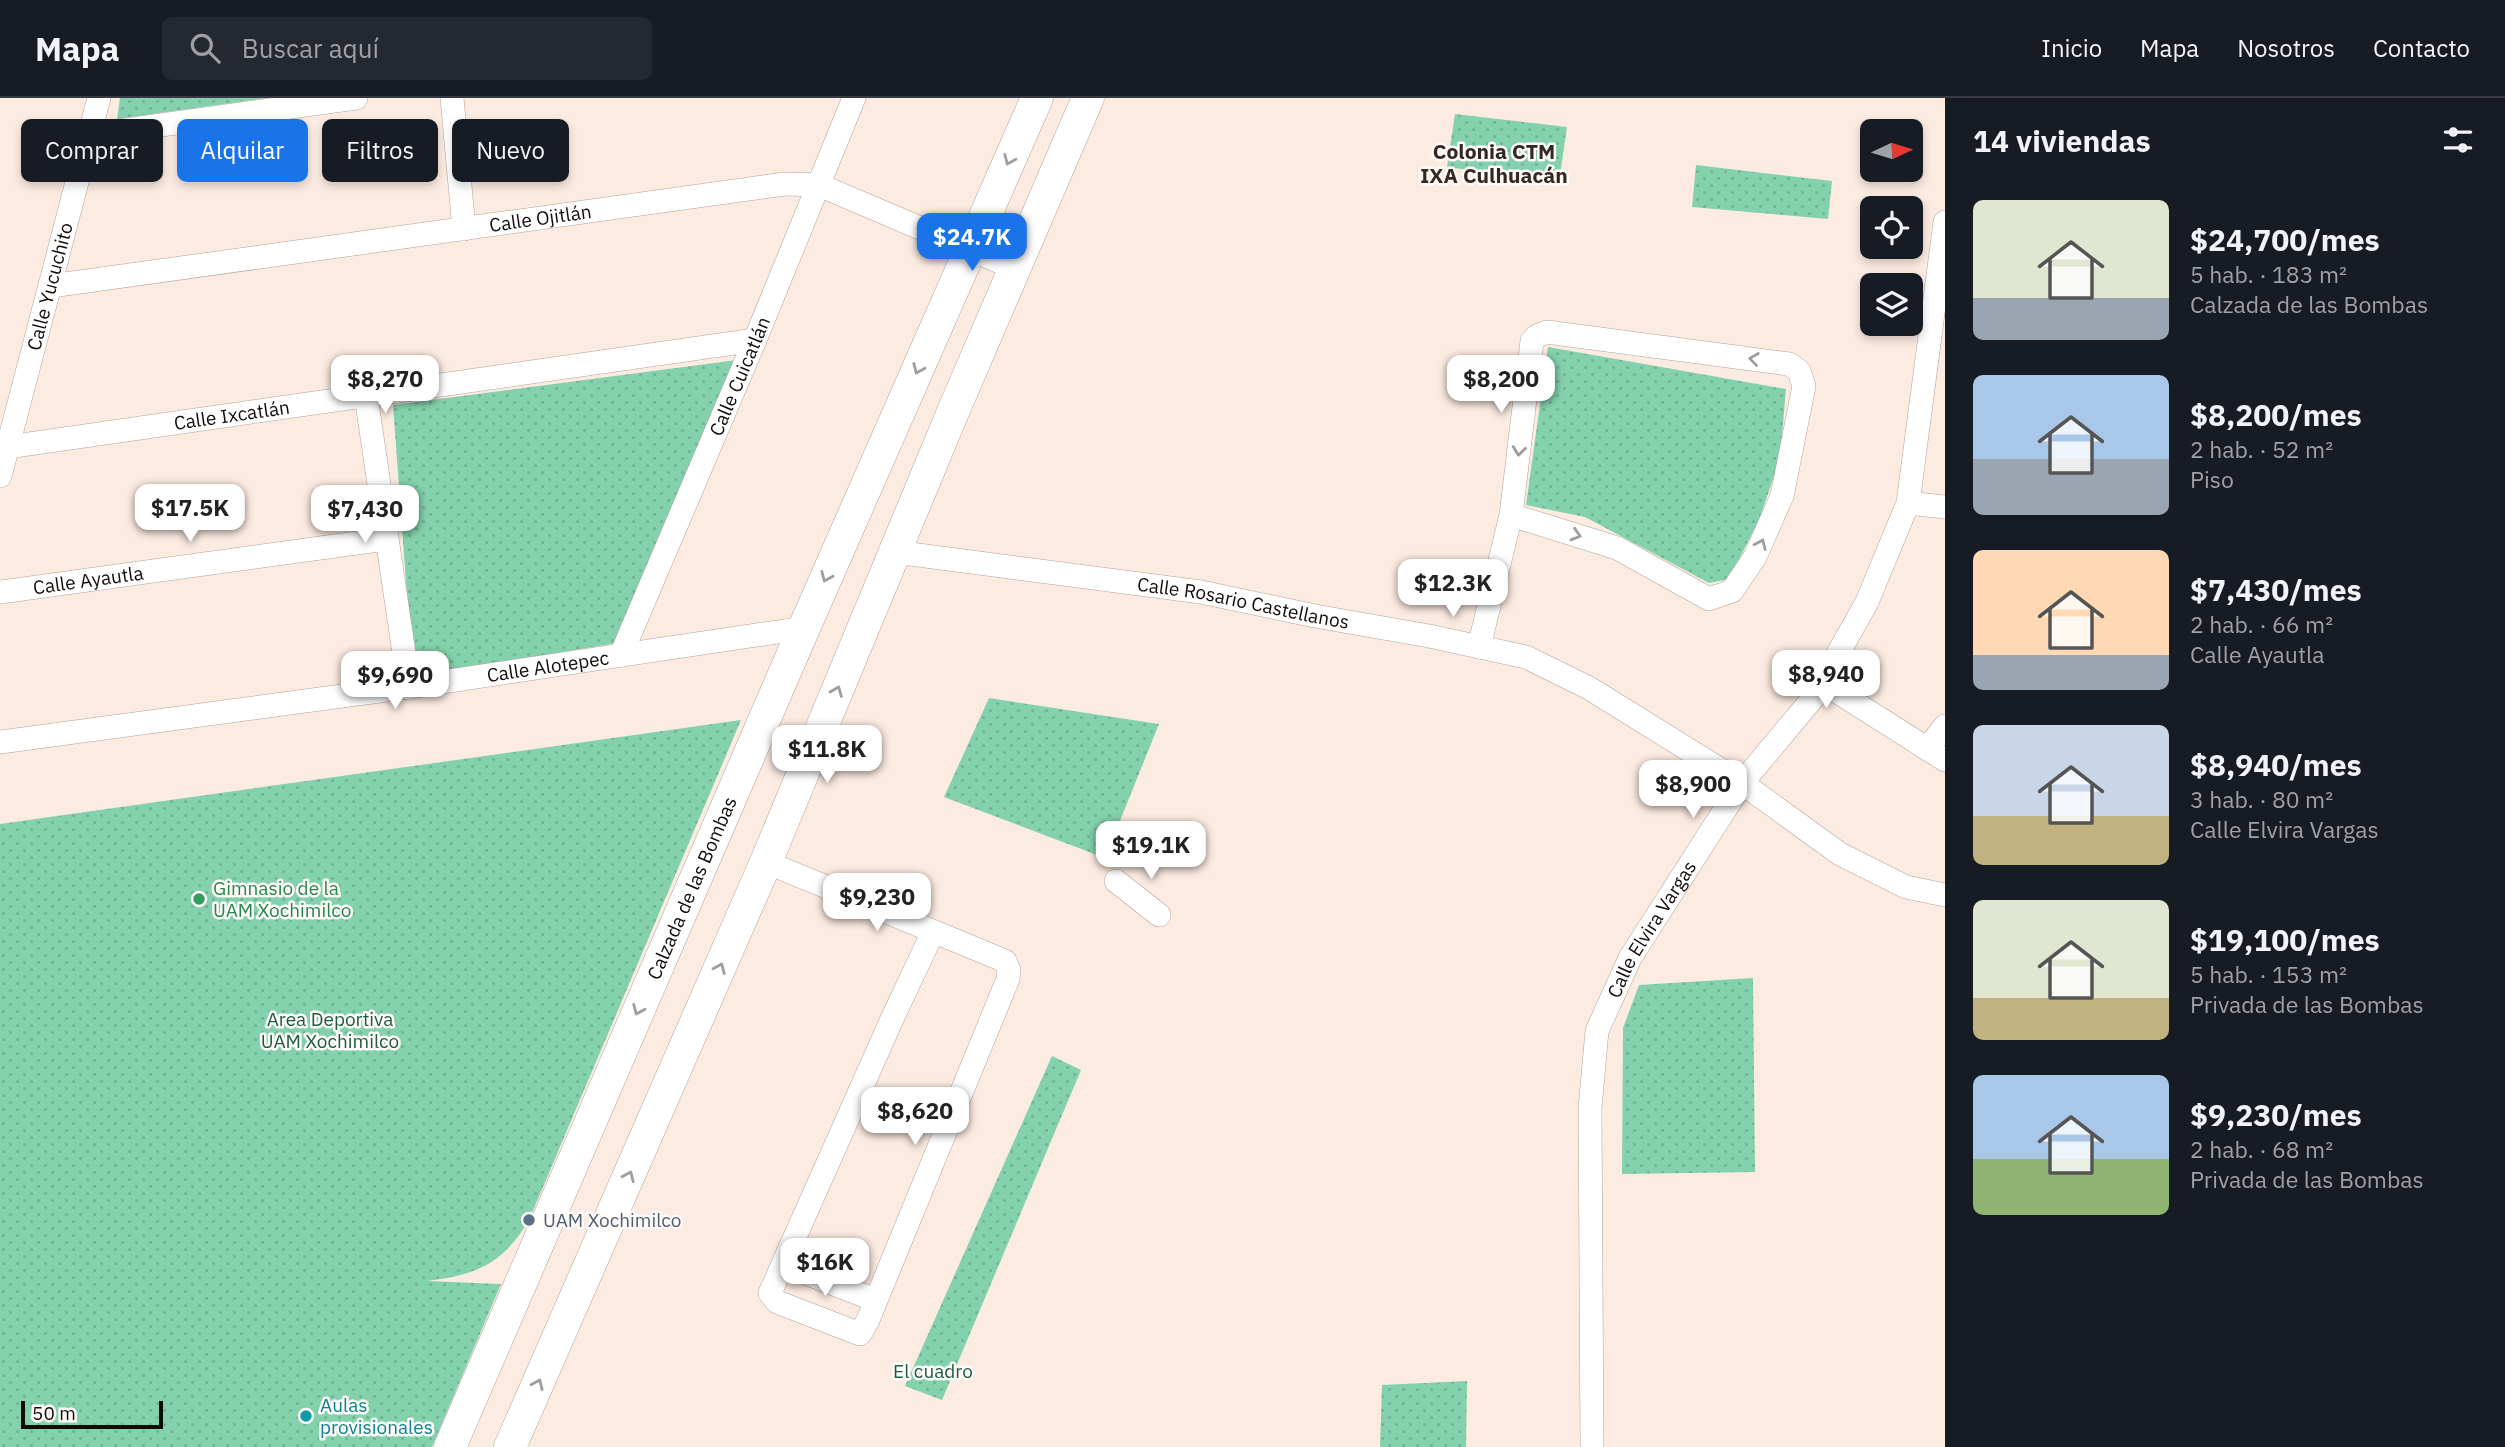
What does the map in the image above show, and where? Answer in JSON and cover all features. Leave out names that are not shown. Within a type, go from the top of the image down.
[{"type":"main road","name":"Calzada de las Bombas","points":[[450,1447],[804,628],[1037,98]]},
{"type":"main road","points":[[510,1447],[766,862],[1014,268],[1088,98]]},
{"type":"street","name":"Calle Yucuchito","points":[[93,119],[99,98]]},
{"type":"street","points":[[163,123],[307,101],[356,98]]},
{"type":"street","points":[[452,98],[464,229]]},
{"type":"street","name":"Calle Cuicatlán","points":[[621,655],[854,98]]},
{"type":"street","name":"Calle Yucuchito","points":[[0,477],[4,448],[51,286],[77,182]]},
{"type":"street","name":"Calle Ojitlán","points":[[51,286],[785,184],[819,185],[1014,268]]},
{"type":"street","name":"Calle Elvira Vargas","points":[[1592,1447],[1590,1108],[1597,1031],[1630,958],[1742,783],[1813,698],[1867,602],[1908,503],[1945,222]]},
{"type":"street","points":[[1479,647],[1511,515],[1532,341],[1537,336],[1546,332],[1789,364],[1799,372],[1804,386],[1783,496],[1755,557],[1731,591],[1709,599],[1617,548],[1511,515]]},
{"type":"street","name":"Calle Ixcatlán","points":[[4,448],[755,340]]},
{"type":"street","points":[[366,396],[410,687]]},
{"type":"street","points":[[1908,503],[1945,507]]},
{"type":"street","name":"Calle Ayautla","points":[[0,592],[386,539]]},
{"type":"street","name":"Calle Rosario Castellanos","points":[[895,552],[1201,592],[1527,657],[1589,688],[1742,783],[1840,854],[1906,887],[1945,895]]},
{"type":"street","name":"Calle Alotepec","points":[[0,742],[410,687],[804,628]]},
{"type":"street","points":[[1822,682],[1936,755],[1945,726]]},
{"type":"street","points":[[766,862],[1005,961],[1009,970],[1008,979],[875,1300],[860,1334],[851,1333],[777,1302],[770,1293],[933,932]]},
{"type":"street","points":[[1116,881],[1158,915]]},
{"type":"street","points":[[783,1264],[875,1300]]},
{"type":"green space","points":[[120,98],[267,98],[117,119]]},
{"type":"green space","points":[[1455,114],[1567,127],[1559,182],[1447,167]]},
{"type":"green space","points":[[1696,165],[1832,181],[1828,219],[1692,207]]},
{"type":"green space","points":[[1548,347],[1786,389],[1780,459],[1759,520],[1729,579],[1709,583],[1585,517],[1526,505]]},
{"type":"green space","points":[[737,360],[617,643],[413,677],[393,405]]},
{"type":"green space","points":[[989,698],[1159,724],[1105,858],[944,797]]},
{"type":"green space","name":"Area Deportiva UAM Xochimilco","points":[[741,720],[529,1220],[509,1247],[487,1265],[460,1275],[427,1281],[501,1284],[432,1447],[0,1447],[0,824]]},
{"type":"green space","points":[[1753,978],[1755,1172],[1622,1174],[1623,1028],[1639,985]]},
{"type":"green space","name":"El cuadro","points":[[1052,1056],[1081,1070],[942,1400],[905,1386]]},
{"type":"green space","points":[[1467,1381],[1466,1447],[1380,1447],[1382,1385]]},
{"type":"place","name":"Gimnasio de la UAM Xochimilco","points":[[199,899]]},
{"type":"place","name":"UAM Xochimilco","points":[[529,1220]]},
{"type":"place","name":"Aulas provisionales","points":[[306,1416]]},
{"type":"district","name":"Colonia CTM IXA Culhuacán","points":[[1494,163]]}]
